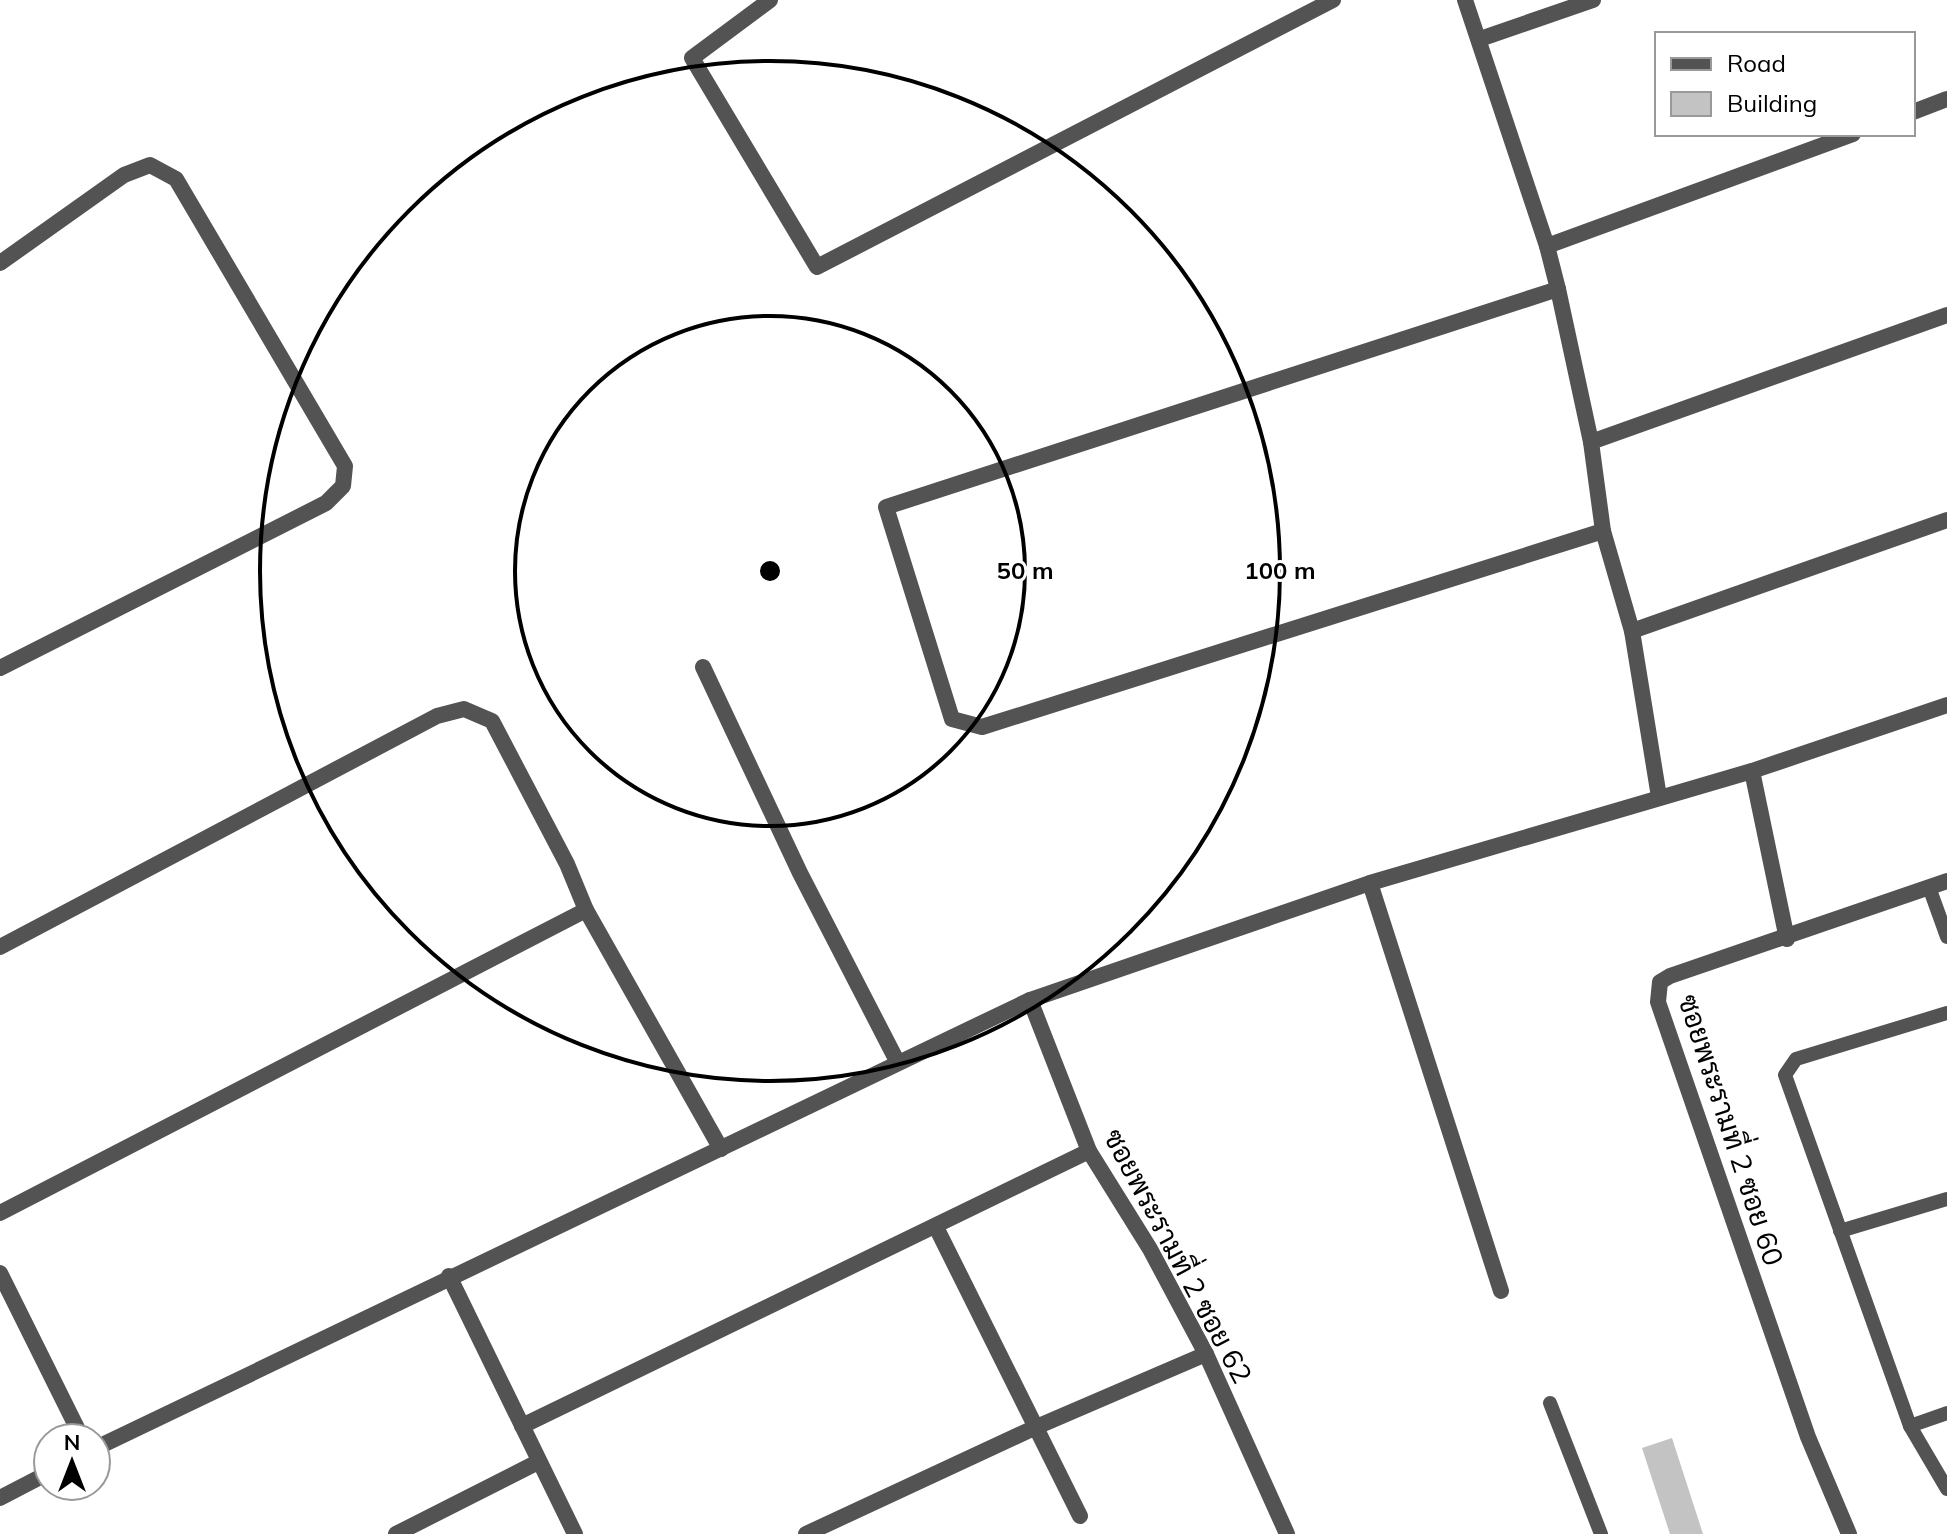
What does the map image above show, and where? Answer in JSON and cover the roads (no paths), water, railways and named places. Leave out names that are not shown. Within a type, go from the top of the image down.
[{"type":"street","points":[[770,0],[692,58],[817,267],[1333,0]]},
{"type":"street","points":[[1465,0],[1547,246],[1558,289],[1591,442],[1603,531],[1632,631],[1659,797]]},
{"type":"street","points":[[1480,39],[1593,0]]},
{"type":"street","points":[[1915,111],[1947,99]]},
{"type":"street","points":[[1547,246],[1848,136]]},
{"type":"street","points":[[0,263],[124,175],[150,165],[176,179],[345,466],[343,486],[326,503],[0,668]]},
{"type":"street","points":[[1558,289],[886,507],[952,719],[982,727],[1603,531]]},
{"type":"street","points":[[1591,442],[1947,315]]},
{"type":"street","points":[[1632,631],[1947,520]]},
{"type":"street","points":[[703,667],[800,873],[897,1061]]},
{"type":"street","points":[[112,1440],[449,1276],[721,1149],[897,1061],[1030,1000],[1370,883],[1752,771],[1947,705]]},
{"type":"street","points":[[0,947],[437,716],[464,709],[492,721],[567,864],[586,910],[721,1149]]},
{"type":"street","points":[[1752,771],[1787,939]]},
{"type":"street","name":"ซอยพระรามที่ 2 ซอย 60","points":[[1849,1534],[1808,1437],[1658,1002],[1660,982],[1947,881]]},
{"type":"street","points":[[1370,883],[1501,1291]]},
{"type":"street","points":[[0,1213],[586,910]]},
{"type":"street","name":"ซอยพระรามที่ 2 ซอย 62","points":[[1030,1000],[1089,1151],[1150,1249],[1206,1354],[1287,1534]]},
{"type":"street","points":[[522,1426],[1089,1151]]},
{"type":"street","points":[[936,1227],[1080,1516]]},
{"type":"street","points":[[0,1273],[5,1294],[73,1422]]},
{"type":"street","points":[[449,1276],[575,1534]]},
{"type":"street","points":[[806,1534],[1034,1428],[1206,1354]]},
{"type":"street","points":[[396,1534],[538,1462]]},
{"type":"street","points":[[0,1498],[32,1481]]},
{"type":"lane","points":[[1929,887],[1947,937]]},
{"type":"lane","points":[[1947,1013],[1796,1059],[1785,1075],[1910,1426],[1947,1489]]},
{"type":"lane","points":[[1840,1231],[1947,1199]]},
{"type":"lane","points":[[1550,1403],[1601,1534]]},
{"type":"lane","points":[[1910,1426],[1947,1413]]}]
